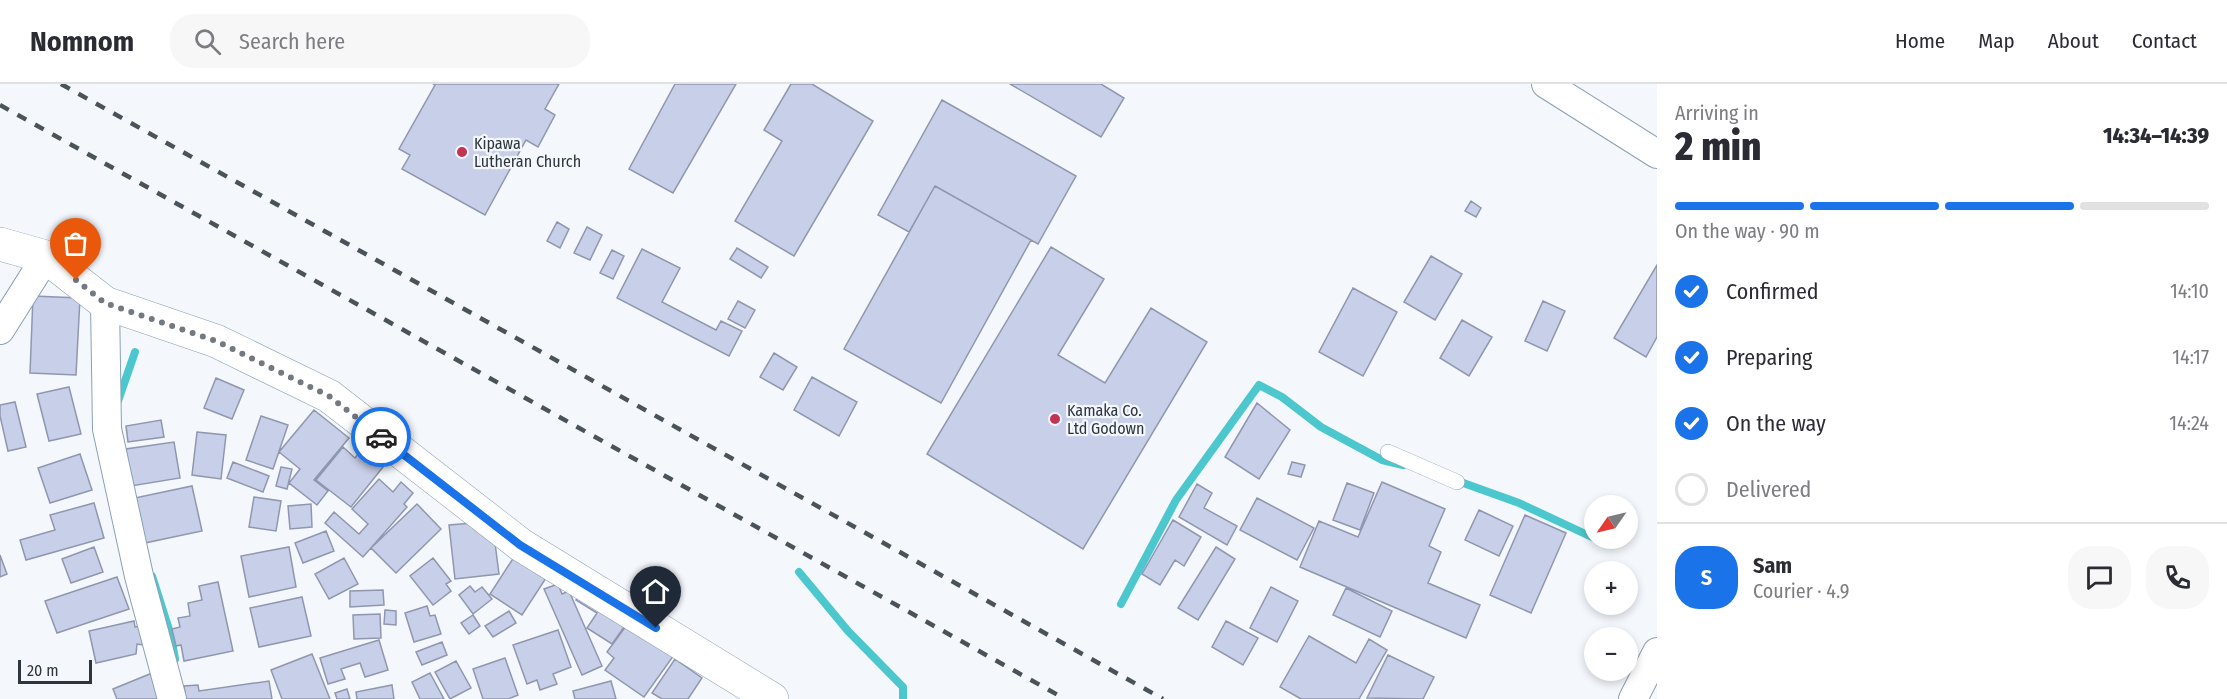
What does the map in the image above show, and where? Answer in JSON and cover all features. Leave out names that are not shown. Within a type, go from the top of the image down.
[{"type":"street","points":[[1546,84],[1657,154]]},
{"type":"street","points":[[0,244],[46,257],[105,303],[216,341],[329,396],[520,545],[772,699]]},
{"type":"street","points":[[0,330],[46,257]]},
{"type":"street","points":[[105,303],[107,429],[139,576],[172,699]]},
{"type":"street","points":[[1633,699],[1657,652]]},
{"type":"lane","points":[[1388,452],[1457,482]]},
{"type":"building","name":"Kipawa Lutheran Church","points":[[433,84],[559,84],[545,109],[555,115],[538,147],[526,140],[485,215],[402,169],[410,155],[399,149],[435,85]]},
{"type":"building","points":[[675,84],[736,84],[673,193],[629,169]]},
{"type":"building","points":[[791,84],[812,84],[873,121],[794,256],[735,221],[782,141],[764,130]]},
{"type":"building","points":[[1010,84],[1101,84],[1124,98],[1101,137]]},
{"type":"building","points":[[942,100],[1076,176],[1038,244],[935,186],[909,232],[878,215]]},
{"type":"building","points":[[935,186],[1031,240],[941,403],[844,349]]},
{"type":"building","points":[[1471,201],[1481,208],[1476,217],[1465,211]]},
{"type":"building","points":[[557,222],[569,229],[560,248],[547,241]]},
{"type":"building","points":[[587,227],[602,235],[590,260],[574,253]]},
{"type":"building","name":"Kamaka Co. Ltd Godown","points":[[1051,247],[1104,279],[1058,355],[1105,383],[1151,308],[1207,342],[1083,549],[927,454]]},
{"type":"building","points":[[737,248],[768,267],[761,278],[730,259]]},
{"type":"building","points":[[642,249],[680,268],[662,302],[716,330],[721,321],[742,331],[729,356],[617,298]]},
{"type":"building","points":[[612,250],[624,256],[613,279],[600,273]]},
{"type":"building","points":[[1431,256],[1462,274],[1435,320],[1404,302]]},
{"type":"building","points":[[1657,265],[1657,337],[1646,357],[1614,338]]},
{"type":"building","points":[[1353,288],[1397,312],[1363,376],[1319,352]]},
{"type":"building","points":[[33,296],[80,298],[76,375],[30,373]]},
{"type":"building","points":[[738,301],[755,310],[745,328],[728,319]]},
{"type":"building","points":[[1543,301],[1565,311],[1547,351],[1525,341]]},
{"type":"building","points":[[1462,320],[1492,337],[1469,376],[1440,358]]},
{"type":"building","points":[[774,353],[797,367],[783,390],[760,377]]},
{"type":"building","points":[[812,377],[857,402],[839,436],[794,410]]},
{"type":"building","points":[[216,378],[244,390],[232,419],[204,408]]},
{"type":"building","points":[[69,387],[81,434],[49,441],[37,394]]},
{"type":"building","points":[[15,402],[26,447],[8,451],[0,416],[0,405]]},
{"type":"building","points":[[1257,403],[1290,430],[1259,479],[1225,457]]},
{"type":"building","points":[[314,410],[349,438],[314,480],[328,491],[317,505],[289,483],[300,469],[279,452]]},
{"type":"building","points":[[261,416],[288,425],[273,469],[246,460]]},
{"type":"building","points":[[161,420],[164,437],[128,442],[126,426]]},
{"type":"building","points":[[197,432],[226,435],[221,479],[192,475]]},
{"type":"building","points":[[174,442],[180,478],[131,486],[126,449]]},
{"type":"building","points":[[343,447],[355,458],[362,449],[383,467],[351,507],[316,480]]},
{"type":"building","points":[[80,454],[92,490],[50,503],[38,468]]},
{"type":"building","points":[[233,462],[269,476],[263,492],[227,478]]},
{"type":"building","points":[[1292,462],[1305,465],[1301,477],[1288,474]]},
{"type":"building","points":[[281,467],[292,469],[287,489],[276,486]]},
{"type":"building","points":[[379,479],[393,492],[401,482],[413,493],[404,504],[407,507],[363,557],[325,523],[334,512],[359,534],[368,524],[352,509]]},
{"type":"building","points":[[1382,482],[1445,509],[1429,546],[1441,552],[1428,583],[1480,605],[1466,638],[1300,567],[1319,521],[1358,537]]},
{"type":"building","points":[[1347,483],[1374,493],[1360,530],[1333,520]]},
{"type":"building","points":[[1197,484],[1212,493],[1204,508],[1237,526],[1227,545],[1179,517]]},
{"type":"building","points":[[192,486],[202,531],[140,544],[130,499]]},
{"type":"building","points":[[254,497],[281,501],[276,531],[249,527]]},
{"type":"building","points":[[1257,498],[1314,528],[1297,560],[1240,530]]},
{"type":"building","points":[[94,503],[104,538],[26,560],[20,540],[55,530],[50,515]]},
{"type":"building","points":[[311,504],[312,527],[290,529],[288,506]]},
{"type":"building","points":[[417,504],[441,529],[396,573],[371,548]]},
{"type":"building","points":[[1479,510],[1513,526],[1499,556],[1465,540]]},
{"type":"building","points":[[1525,515],[1566,533],[1531,613],[1490,595]]},
{"type":"building","points":[[1173,520],[1201,537],[1184,566],[1175,560],[1160,585],[1142,574]]},
{"type":"building","points":[[473,523],[495,543],[499,574],[455,579],[449,525]]},
{"type":"building","points":[[326,531],[334,551],[303,563],[295,543]]},
{"type":"building","points":[[94,547],[103,572],[71,583],[62,559]]},
{"type":"building","points":[[289,547],[296,587],[249,597],[241,556]]},
{"type":"building","points":[[1216,547],[1235,559],[1198,620],[1178,608]]},
{"type":"building","points":[[516,554],[548,575],[522,615],[490,594]]},
{"type":"building","points":[[0,555],[7,574],[0,577]]},
{"type":"building","points":[[344,558],[358,584],[329,599],[315,574]]},
{"type":"building","points":[[433,558],[451,581],[446,584],[451,591],[433,605],[410,576]]},
{"type":"building","points":[[117,577],[129,609],[57,633],[45,601]]},
{"type":"building","points":[[218,582],[233,651],[184,661],[181,645],[176,646],[172,629],[180,627],[178,618],[190,616],[188,603],[202,600],[199,586]]},
{"type":"building","points":[[558,584],[562,594],[569,591],[602,666],[582,675],[544,589]]},
{"type":"building","points":[[470,586],[475,592],[482,587],[492,599],[473,614],[459,595]]},
{"type":"building","points":[[1271,587],[1298,601],[1277,642],[1250,628]]},
{"type":"building","points":[[1346,588],[1392,611],[1380,637],[1333,615]]},
{"type":"building","points":[[584,589],[629,620],[612,644],[587,628],[597,613],[576,600]]},
{"type":"building","points":[[383,590],[384,605],[350,607],[350,591]]},
{"type":"building","points":[[302,597],[311,636],[259,647],[250,608]]},
{"type":"building","points":[[427,606],[430,616],[435,615],[441,634],[414,642],[405,613]]},
{"type":"building","points":[[385,610],[396,611],[396,625],[384,624]]},
{"type":"building","points":[[509,611],[516,623],[493,637],[485,626]]},
{"type":"building","points":[[380,614],[381,638],[354,639],[353,615]]},
{"type":"building","points":[[473,615],[480,626],[469,634],[461,623]]},
{"type":"building","points":[[134,621],[135,627],[146,625],[151,646],[137,644],[136,654],[96,663],[89,631]]},
{"type":"building","points":[[1226,621],[1258,638],[1243,665],[1212,647]]},
{"type":"building","points":[[629,622],[674,655],[644,697],[605,670],[614,658],[607,652]]},
{"type":"building","points":[[558,630],[571,667],[553,674],[557,684],[540,690],[537,680],[527,684],[513,645]]},
{"type":"building","points":[[1309,636],[1356,663],[1369,639],[1387,650],[1359,699],[1301,699],[1280,687]]},
{"type":"building","points":[[379,640],[388,670],[365,677],[360,663],[341,669],[345,679],[328,684],[320,658]]},
{"type":"building","points":[[442,642],[447,655],[422,665],[416,652]]},
{"type":"building","points":[[312,654],[330,699],[282,699],[271,670]]},
{"type":"building","points":[[1388,655],[1434,677],[1423,699],[1367,698]]},
{"type":"building","points":[[505,658],[518,695],[508,699],[483,699],[473,669]]},
{"type":"building","points":[[675,659],[702,678],[688,699],[662,699],[652,693]]},
{"type":"building","points":[[456,661],[471,688],[450,699],[435,672]]},
{"type":"building","points":[[157,671],[168,699],[117,699],[113,689]]},
{"type":"building","points":[[430,673],[444,699],[420,699],[412,682]]},
{"type":"building","points":[[269,681],[272,699],[186,699],[184,686],[198,685],[199,691]]},
{"type":"building","points":[[611,681],[616,699],[575,699],[573,691]]},
{"type":"building","points":[[392,685],[394,699],[357,699],[356,692]]},
{"type":"building","points":[[347,689],[350,699],[337,699],[335,693]]},
{"type":"waterway","points":[[118,401],[135,352]]},
{"type":"waterway","points":[[1121,604],[1176,500],[1259,385],[1282,397],[1321,427],[1382,460],[1403,465]]},
{"type":"waterway","points":[[1455,480],[1519,503],[1584,533]]},
{"type":"waterway","points":[[799,572],[848,631],[903,687],[903,699]]},
{"type":"waterway","points":[[152,576],[171,636],[175,659]]},
{"type":"railway","points":[[61,84],[1163,699]]},
{"type":"railway","points":[[0,105],[1065,699]]},
{"type":"way so far","points":[[76,280],[105,303],[216,341],[329,396],[381,437]]},
{"type":"place","name":"Kipawa Lutheran Church","points":[[462,152]]},
{"type":"place","name":"Kamaka Co. Ltd Godown","points":[[1055,419]]},
{"type":"route","points":[[381,437],[520,545],[656,628]]}]
